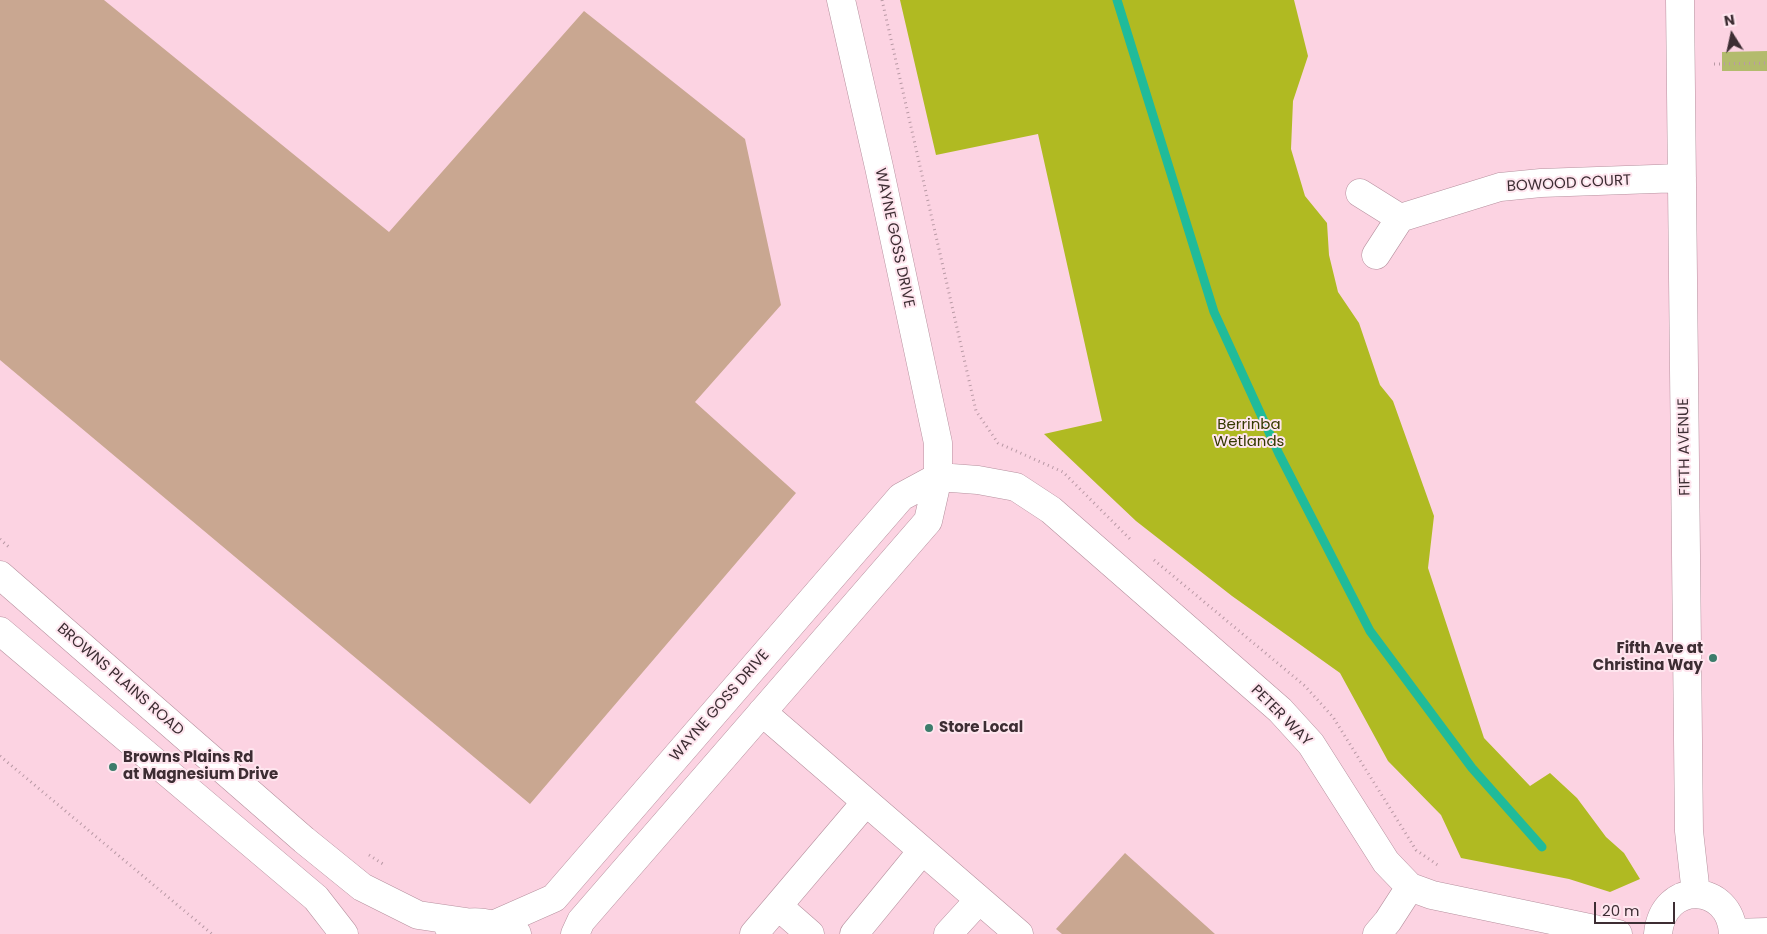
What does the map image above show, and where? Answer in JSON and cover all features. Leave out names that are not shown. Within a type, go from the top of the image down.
[{"type":"street","name":"WAYNE GOSS DRIVE","points":[[575,934],[581,921],[928,521],[938,477],[938,443],[841,0]]},
{"type":"street","name":"FIFTH AVENUE","points":[[1680,0],[1689,831],[1696,894]]},
{"type":"street","name":"BOWOOD COURT","points":[[1400,218],[1500,187],[1541,183],[1682,178]]},
{"type":"street","points":[[1360,193],[1400,218],[1376,255]]},
{"type":"street","name":"WAYNE GOSS DRIVE","points":[[506,929],[554,898],[900,497],[938,477]]},
{"type":"street","name":"PETER WAY","points":[[938,477],[978,480],[1016,487],[1052,510],[1280,710],[1311,744],[1386,862],[1410,887],[1432,895],[1618,934]]},
{"type":"street","name":"BROWNS PLAINS ROAD","points":[[0,575],[304,840],[362,887],[418,915],[466,922]]},
{"type":"street","points":[[0,631],[316,898],[344,934]]},
{"type":"street","points":[[762,712],[1019,934]]},
{"type":"street","points":[[754,934],[866,802]]},
{"type":"street","points":[[854,934],[922,851]]},
{"type":"street","points":[[1377,934],[1388,921],[1410,887]]},
{"type":"street","points":[[1658,934],[1659,922],[1664,911],[1673,902],[1684,896],[1696,894],[1713,899],[1726,911],[1732,921],[1733,933],[1767,932]]},
{"type":"street","points":[[948,934],[979,900]]},
{"type":"street","points":[[778,906],[810,934]]},
{"type":"street","points":[[429,934],[441,927],[466,922],[506,929]]},
{"type":"path","points":[[882,0],[976,411],[998,443]]},
{"type":"path","points":[[1714,64],[1767,63]]},
{"type":"path","points":[[0,540],[15,552]]},
{"type":"path","points":[[0,756],[212,934]]},
{"type":"path","points":[[367,853],[383,864]]},
{"type":"green space","name":"Berrinba Wetlands","points":[[900,0],[1294,0],[1308,56],[1293,101],[1291,149],[1305,196],[1327,223],[1329,255],[1338,292],[1359,323],[1380,385],[1393,401],[1434,516],[1428,568],[1484,738],[1530,786],[1550,773],[1577,798],[1606,837],[1624,853],[1640,879],[1610,892],[1569,879],[1461,858],[1441,815],[1388,761],[1340,673],[1232,596],[1136,521],[1044,434],[1102,421],[1038,134],[936,155]]},
{"type":"green space","points":[[1767,51],[1767,71],[1722,71],[1722,52]]},
{"type":"building","points":[[0,0],[104,0],[389,232],[584,11],[745,139],[781,305],[695,402],[796,493],[530,804],[0,360]]},
{"type":"building","points":[[1125,853],[1215,934],[1062,934],[1056,929]]},
{"type":"waterway","points":[[1117,0],[1214,312],[1279,454],[1370,631],[1472,768],[1542,847]]},
{"type":"place","name":"Fifth Ave at Christina Way","points":[[1713,658]]},
{"type":"place","name":"Store Local","points":[[929,728]]},
{"type":"place","name":"Browns Plains Rd at Magnesium Drive","points":[[113,767]]}]
